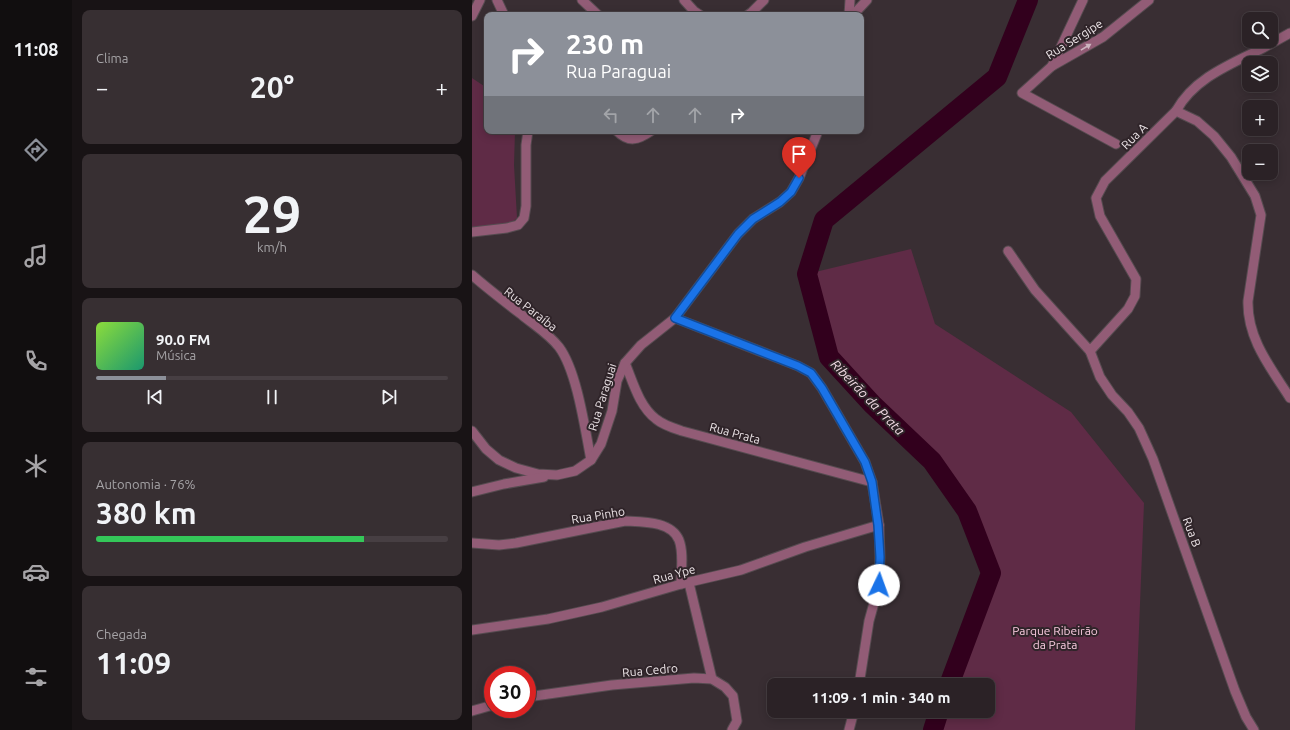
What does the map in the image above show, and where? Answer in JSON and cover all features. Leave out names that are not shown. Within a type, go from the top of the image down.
[{"type":"street","points":[[472,16],[480,0]]},
{"type":"street","points":[[497,0],[503,12]]},
{"type":"street","points":[[582,0],[595,12]]},
{"type":"street","points":[[684,0],[696,12]]},
{"type":"street","points":[[752,12],[764,0]]},
{"type":"street","points":[[849,12],[850,0]]},
{"type":"street","points":[[856,12],[867,0]]},
{"type":"street","points":[[1052,66],[1083,0]]},
{"type":"street","name":"Rua Sergipe","points":[[1116,144],[1022,93],[1052,66],[1103,37],[1142,3],[1148,0]]},
{"type":"street","name":"Rua A","points":[[1090,351],[1128,309],[1135,296],[1136,279],[1100,216],[1096,198],[1105,181],[1176,111],[1181,102],[1200,83],[1225,66],[1290,32]]},
{"type":"street","points":[[1176,111],[1197,121],[1214,136],[1231,157],[1255,196],[1261,214],[1247,314],[1258,347],[1290,398]]},
{"type":"street","points":[[472,232],[507,228],[518,225],[524,218],[526,206],[526,145],[528,134]]},
{"type":"street","points":[[620,134],[632,140],[646,134]]},
{"type":"street","name":"Rua Paraguai","points":[[472,431],[486,448],[499,460],[516,468],[538,474],[557,475],[575,471],[591,460],[601,444],[612,411],[617,381],[625,363],[641,345],[675,318],[738,234],[753,219],[780,202],[791,192],[799,178],[817,134]]},
{"type":"street","points":[[1008,251],[1035,290],[1090,351]]},
{"type":"street","name":"Rua Paraíba","points":[[472,275],[492,293],[544,332],[558,346],[567,361],[574,382],[591,460]]},
{"type":"street","points":[[675,318],[798,366],[811,373],[822,388],[865,462],[872,482],[878,525],[880,557],[879,585],[869,621],[859,678]]},
{"type":"street","name":"Rua B","points":[[1090,351],[1100,377],[1112,395],[1128,412],[1139,428],[1153,459],[1235,691],[1246,717],[1254,730]]},
{"type":"street","name":"Rua Prata","points":[[625,363],[645,407],[657,420],[668,426],[872,482]]},
{"type":"street","points":[[472,492],[504,484],[557,475]]},
{"type":"street","name":"Rua Pinho","points":[[472,543],[499,545],[626,521],[645,522],[668,527],[680,541],[685,583],[712,679]]},
{"type":"street","name":"Rua Ype","points":[[472,630],[548,619],[602,607],[685,583],[741,570],[805,547],[878,525]]},
{"type":"street","name":"Rua Cedro","points":[[536,695],[612,685],[694,678],[712,679]]},
{"type":"street","points":[[712,679],[725,687],[733,696],[737,721],[732,730]]},
{"type":"street","points":[[472,711],[484,708]]},
{"type":"street","points":[[849,730],[852,718]]},
{"type":"green space","points":[[472,78],[484,86],[484,134],[515,134],[514,165],[517,218],[510,224],[472,229]]},
{"type":"green space","name":"Parque Ribeirão da Prata","points":[[911,249],[935,324],[1071,412],[1144,503],[1135,730],[933,730],[937,718],[995,718],[995,678],[952,678],[991,573],[967,511],[932,461],[872,404],[829,357],[807,274]]},
{"type":"waterway","name":"Ribeirão da Prata","points":[[952,678],[991,573],[967,511],[932,461],[872,404],[829,357],[807,274],[824,220],[997,77],[1028,0]]},
{"type":"waterway","name":"Ribeirão da Prata","points":[[933,730],[937,718]]},
{"type":"route","points":[[799,178],[791,192],[780,202],[753,219],[738,234],[675,318],[798,366],[811,373],[822,388],[865,462],[872,482],[878,525],[880,557],[879,585]]}]
